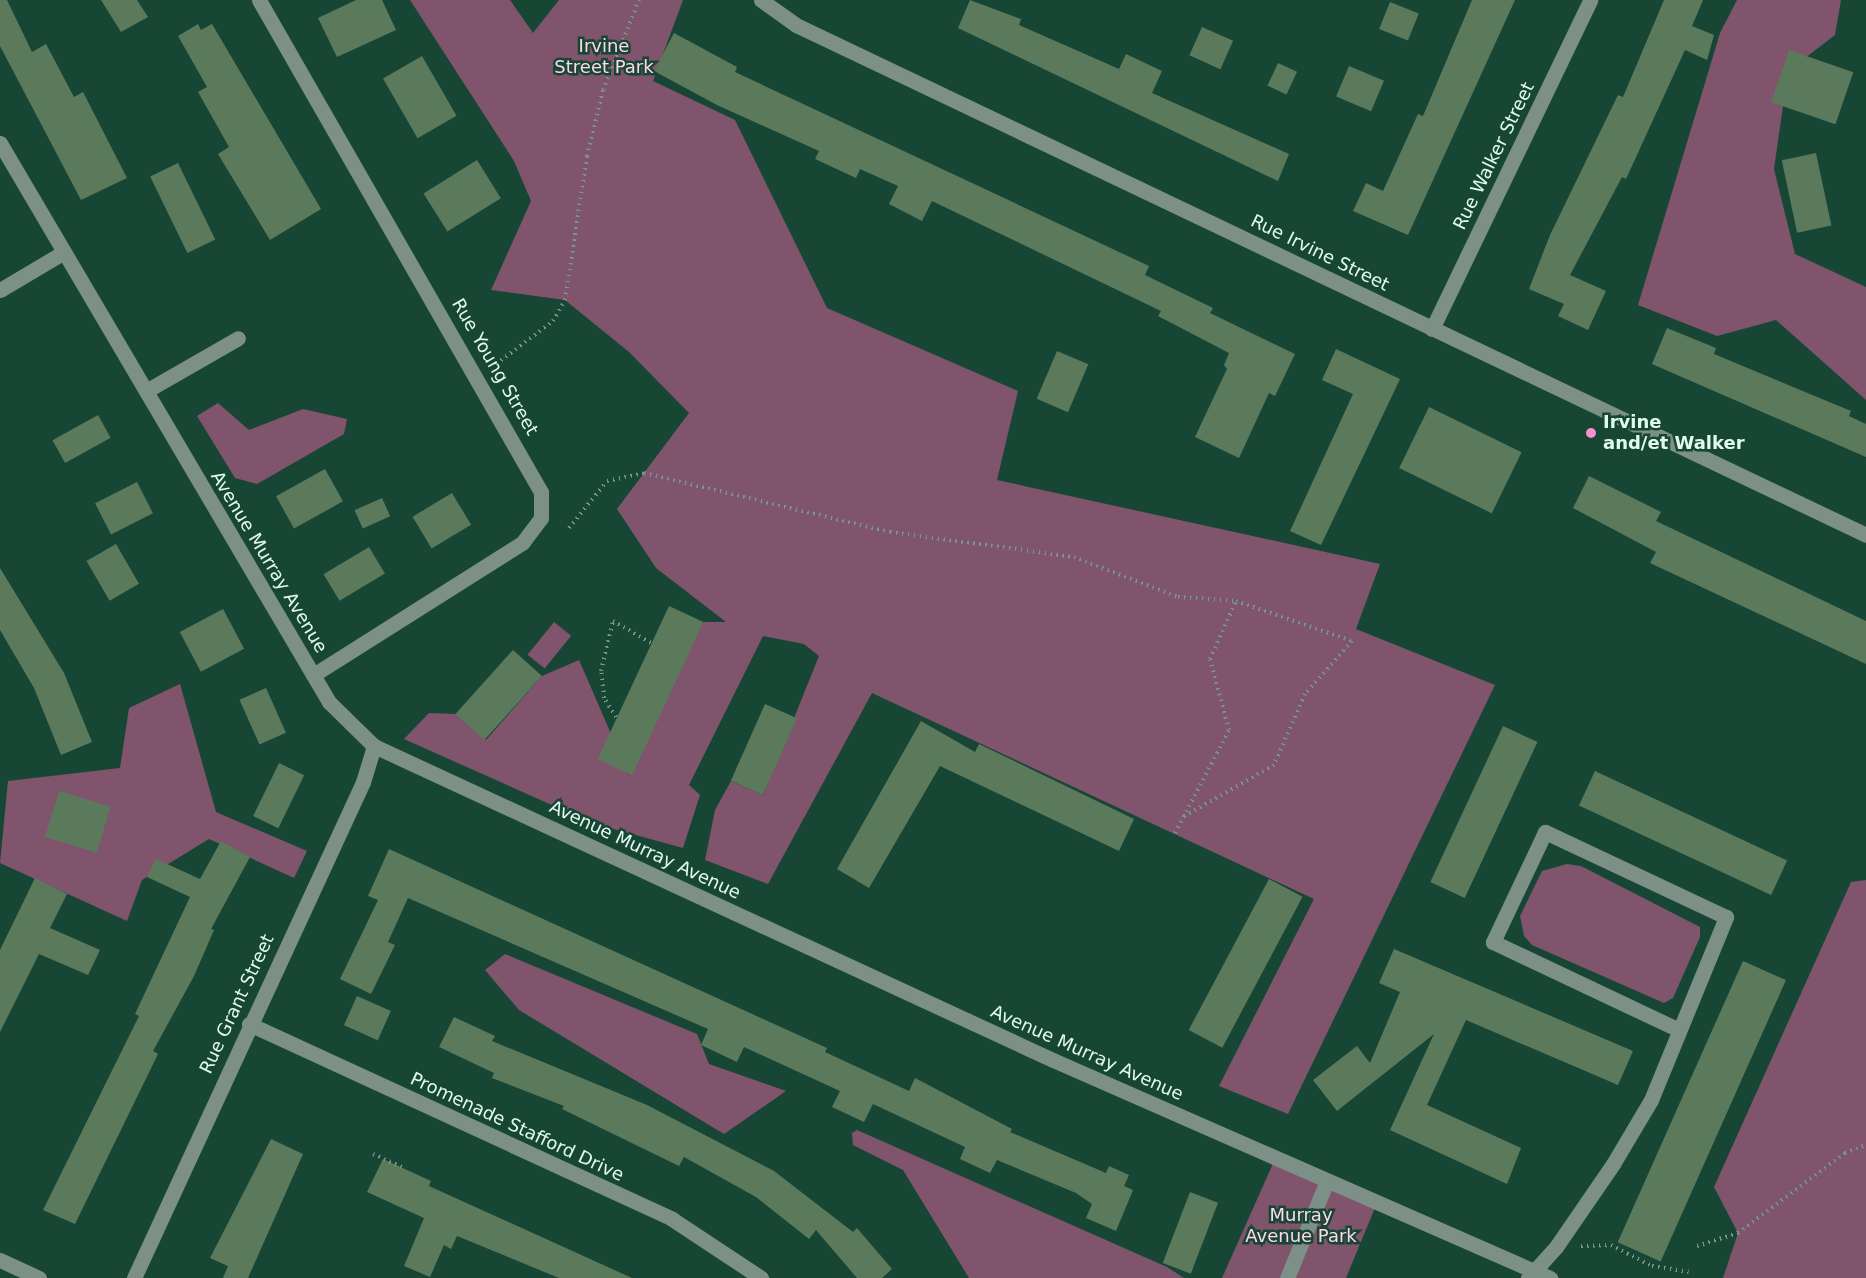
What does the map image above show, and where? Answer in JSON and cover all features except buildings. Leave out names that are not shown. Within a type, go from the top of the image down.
[{"type":"street","name":"Rue Young Street","points":[[259,0],[538,478],[541,492],[541,518],[522,543],[313,675]]},
{"type":"street","name":"Rue Irvine Street","points":[[761,0],[796,25],[1866,535]]},
{"type":"street","name":"Rue Walker Street","points":[[1432,329],[1590,0]]},
{"type":"street","name":"Avenue Murray Avenue","points":[[0,143],[313,675],[349,726],[374,746],[1530,1274],[1550,1278]]},
{"type":"street","points":[[0,290],[64,252]]},
{"type":"street","points":[[146,391],[238,338]]},
{"type":"street","name":"Rue Grant Street","points":[[134,1278],[249,1024],[363,782],[374,746]]},
{"type":"street","points":[[1530,1274],[1556,1247],[1651,1100],[1726,917],[1545,832],[1493,942],[1679,1030]]},
{"type":"street","name":"Promenade Stafford Drive","points":[[249,1024],[672,1220],[761,1278]]},
{"type":"street","points":[[1287,1278],[1327,1181]]},
{"type":"street","points":[[0,1260],[39,1278]]},
{"type":"path","points":[[496,364],[553,321],[565,300],[587,156],[603,90],[639,0]]},
{"type":"path","points":[[569,528],[607,482],[644,473],[890,532],[1074,557],[1178,597],[1236,601],[1352,641],[1305,694],[1274,765],[1181,818]]},
{"type":"path","points":[[1175,833],[1229,729],[1210,659],[1236,601]]},
{"type":"path","points":[[616,717],[604,698],[601,671],[613,621],[651,643]]},
{"type":"path","points":[[1697,1246],[1738,1233],[1845,1153],[1866,1145]]},
{"type":"path","points":[[373,1154],[404,1168]]},
{"type":"path","points":[[1556,1247],[1611,1245],[1652,1266],[1689,1272]]},
{"type":"green space","name":"Irvine Street Park","points":[[410,0],[510,0],[533,33],[559,0],[683,0],[653,81],[735,120],[827,308],[1018,391],[997,480],[1380,564],[1356,629],[1495,685],[1288,1114],[1219,1086],[1314,899],[872,693],[768,884],[705,860],[715,810],[731,781],[763,795],[819,656],[804,644],[763,636],[689,785],[700,795],[683,848],[592,823],[404,739],[429,713],[456,714],[486,740],[542,676],[579,660],[629,775],[703,622],[726,622],[656,568],[617,509],[689,413],[629,352],[565,300],[491,290],[531,201],[514,161]]},
{"type":"green space","points":[[1737,0],[1841,0],[1835,35],[1788,71],[1774,169],[1795,254],[1866,287],[1866,400],[1776,320],[1717,336],[1638,305],[1720,33]]},
{"type":"green space","points":[[218,403],[249,430],[303,409],[347,419],[344,434],[257,484],[235,478],[197,416]]},
{"type":"green space","points":[[554,622],[571,636],[545,668],[528,655]]},
{"type":"green space","points":[[180,684],[216,812],[307,851],[294,878],[209,839],[142,880],[127,921],[0,863],[8,781],[120,768],[129,708]]},
{"type":"green space","points":[[1567,864],[1581,866],[1700,927],[1700,937],[1673,998],[1664,1003],[1532,945],[1524,936],[1520,916],[1542,871]]},
{"type":"green space","points":[[1866,880],[1866,1278],[1723,1278],[1738,1233],[1714,1187],[1851,882]]},
{"type":"green space","points":[[505,954],[697,1034],[709,1064],[786,1091],[724,1134],[519,1010],[485,970]]},
{"type":"green space","points":[[857,1130],[1167,1267],[1184,1278],[969,1278],[903,1170],[853,1145],[852,1133]]},
{"type":"green space","name":"Murray Avenue Park","points":[[1275,1159],[1377,1203],[1346,1278],[1222,1278]]},
{"type":"place","name":"Irvine and/et Walker","points":[[1591,433]]}]
